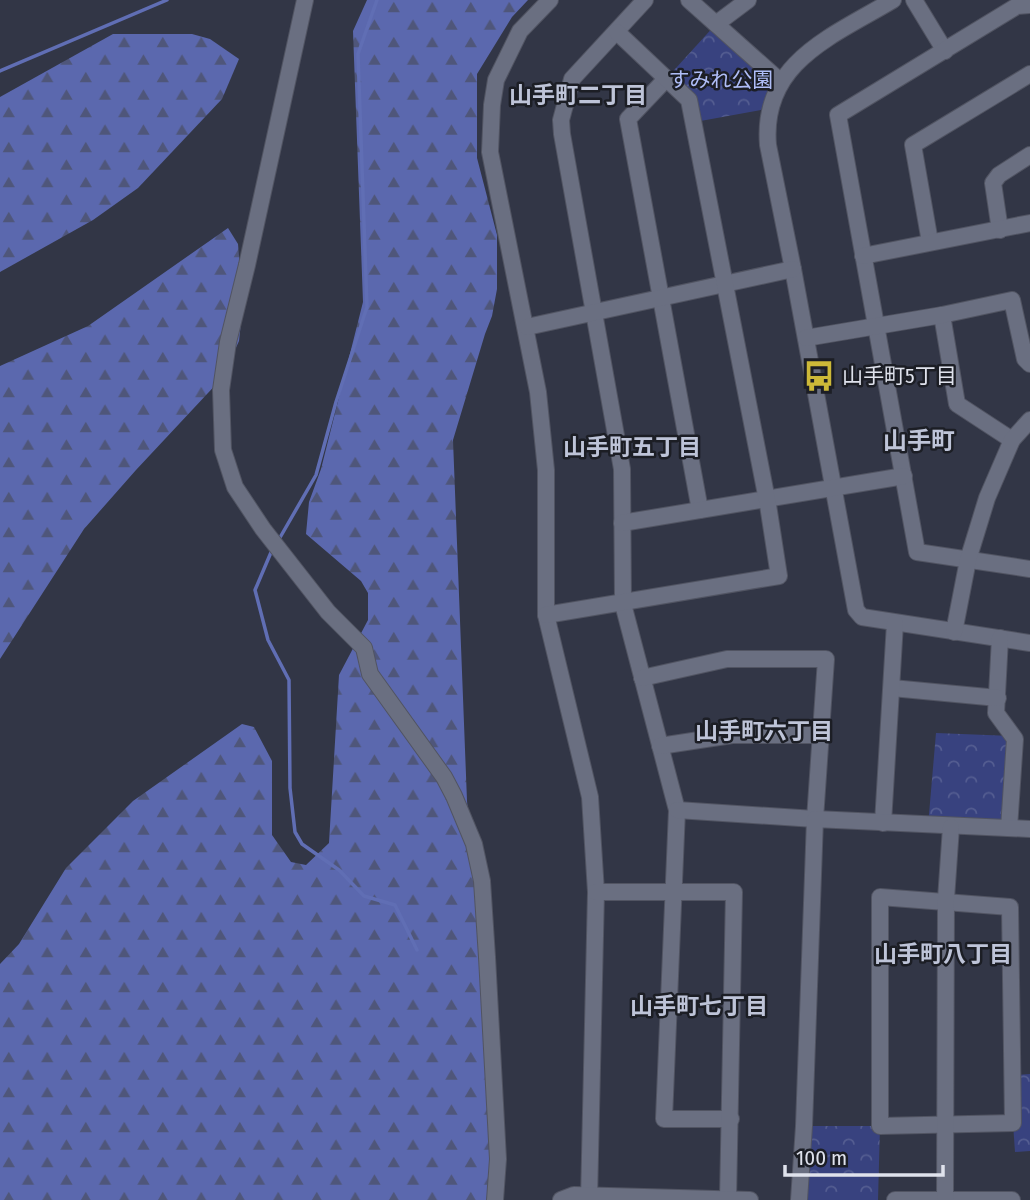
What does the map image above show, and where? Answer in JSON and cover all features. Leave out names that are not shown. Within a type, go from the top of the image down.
[{"type":"street","points":[[306,0],[228,342],[221,390],[221,429],[227,467],[236,487],[266,533],[328,612],[364,648],[370,674],[444,777],[480,861],[498,1160],[495,1200]]},
{"type":"street","points":[[550,0],[520,31],[496,80],[490,152],[538,391],[546,470],[546,615],[590,797],[596,892],[589,1198]]},
{"type":"street","points":[[645,0],[572,79],[561,121],[622,469],[623,604],[677,810],[664,1119],[731,1119]]},
{"type":"street","points":[[689,0],[781,82]]},
{"type":"street","points":[[716,24],[748,0]]},
{"type":"street","points":[[893,0],[816,46],[797,61],[781,82],[769,107],[767,136],[856,610],[862,617],[1030,643]]},
{"type":"street","points":[[914,0],[946,51]]},
{"type":"street","points":[[1030,5],[1017,6],[838,115],[917,552],[1030,569]]},
{"type":"street","points":[[546,615],[779,576],[767,499],[690,100],[617,32]]},
{"type":"street","points":[[930,242],[913,145],[1030,74]]},
{"type":"street","points":[[666,79],[628,119],[700,510]]},
{"type":"street","points":[[1000,230],[993,183],[999,175],[1030,155]]},
{"type":"street","points":[[863,256],[1030,223]]},
{"type":"street","points":[[527,327],[793,269]]},
{"type":"street","points":[[806,338],[1012,300],[1025,359],[1030,364]]},
{"type":"street","points":[[942,315],[957,404],[1012,440]]},
{"type":"street","points":[[954,632],[968,560],[987,498],[1012,440],[1030,419]]},
{"type":"street","points":[[622,523],[904,476]]},
{"type":"street","points":[[883,823],[895,623]]},
{"type":"street","points":[[1000,638],[996,713],[1015,740],[1009,828]]},
{"type":"street","points":[[642,678],[727,659],[826,659],[815,819],[799,1200]]},
{"type":"street","points":[[892,688],[998,698]]},
{"type":"street","points":[[660,746],[732,735],[821,735]]},
{"type":"street","points":[[677,810],[951,827],[1030,829]]},
{"type":"street","points":[[945,1200],[946,902],[951,827]]},
{"type":"street","points":[[596,892],[734,892],[728,1200]]},
{"type":"street","points":[[880,897],[946,902],[1010,907],[1013,1123],[880,1126],[880,897]]},
{"type":"street","points":[[561,1200],[574,1195],[589,1198],[750,1200]]},
{"type":"street","points":[[895,1200],[1012,1200]]},
{"type":"green space","points":[[367,0],[528,0],[512,17],[477,74],[477,158],[497,235],[497,289],[492,316],[453,440],[467,801],[504,1200],[0,1200],[0,964],[19,944],[66,868],[133,801],[242,724],[254,727],[272,761],[272,835],[291,862],[306,865],[329,843],[339,675],[368,620],[368,593],[361,581],[306,534],[309,502],[321,469],[363,302],[353,31]]},
{"type":"green space","name":"すみれ公園","points":[[716,24],[781,82],[761,110],[695,122],[666,79]]},
{"type":"green space","points":[[113,34],[192,34],[210,39],[239,59],[222,99],[138,188],[93,220],[0,272],[0,97]]},
{"type":"green space","points":[[228,228],[238,244],[243,304],[239,341],[222,378],[84,529],[0,659],[0,366],[88,326]]},
{"type":"green space","points":[[936,733],[1012,736],[1009,828],[928,826]]},
{"type":"green space","points":[[1030,1074],[1030,1151],[1015,1152],[1015,1075]]},
{"type":"green space","points":[[804,1126],[880,1126],[878,1200],[801,1200]]},
{"type":"waterway","points":[[0,71],[167,0]]},
{"type":"waterway","points":[[278,541],[316,475],[367,307],[358,54],[377,0]]},
{"type":"waterway","points":[[272,550],[255,590],[268,640],[289,680],[290,788],[295,832],[302,844],[339,870],[364,896],[395,905],[417,950]]},
{"type":"place","name":"山手町5丁目","points":[[819,376]]},
{"type":"district","name":"山手町二丁目","points":[[578,95]]},
{"type":"district","name":"山手町","points":[[919,441]]},
{"type":"district","name":"山手町五丁目","points":[[632,447]]},
{"type":"district","name":"山手町六丁目","points":[[764,731]]},
{"type":"district","name":"山手町八丁目","points":[[943,954]]},
{"type":"district","name":"山手町七丁目","points":[[699,1006]]}]
